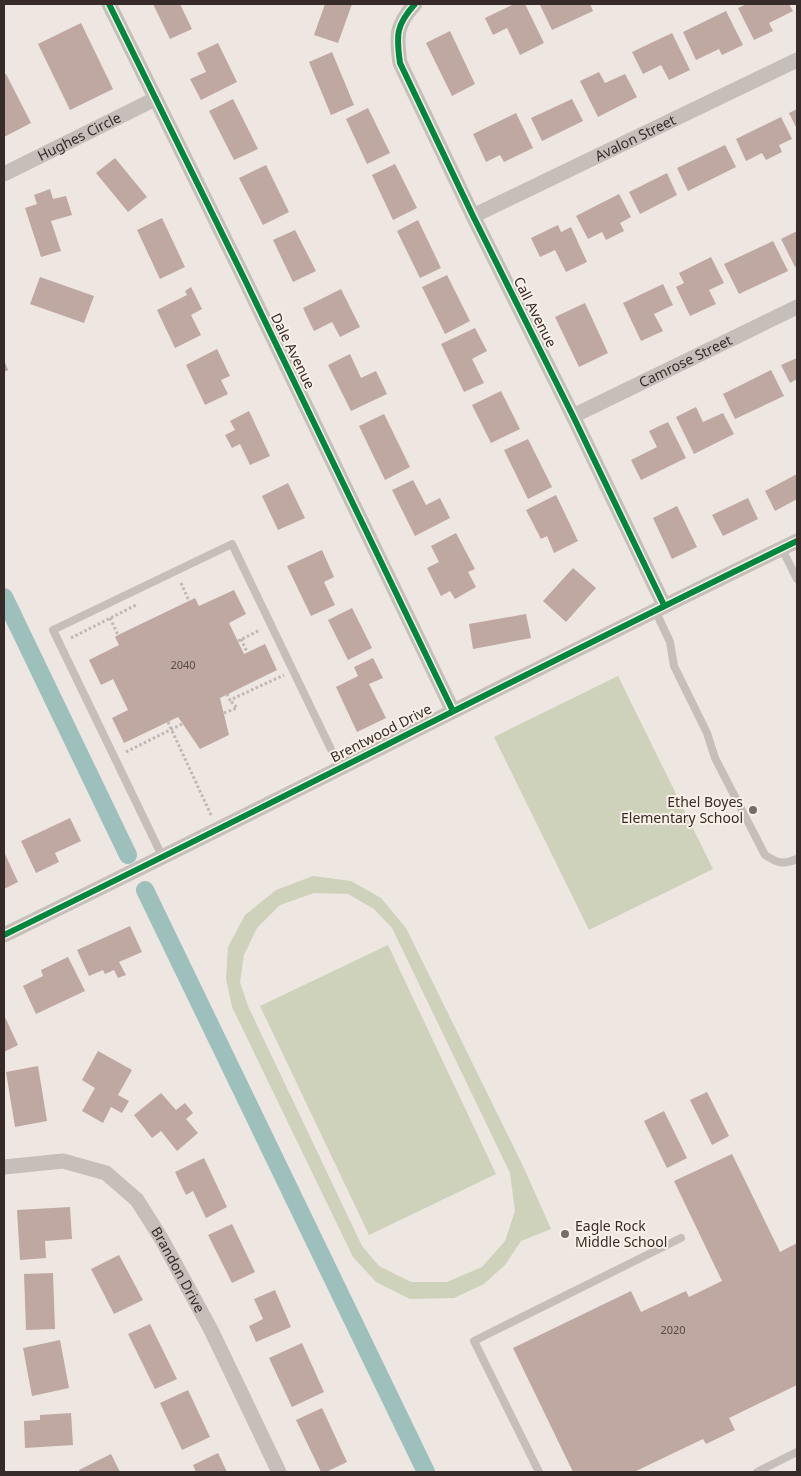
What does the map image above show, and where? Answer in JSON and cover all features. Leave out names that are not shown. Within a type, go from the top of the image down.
[{"type":"street","name":"Dale Avenue","points":[[109,4],[245,280],[453,711]]},
{"type":"street","name":"Call Avenue","points":[[415,4],[400,25],[397,40],[400,62],[473,216],[573,416],[659,608]]},
{"type":"street","name":"Avalon Street","points":[[473,216],[797,60]]},
{"type":"street","name":"Hughes Circle","points":[[4,174],[155,99]]},
{"type":"street","name":"Camrose Street","points":[[573,416],[797,307]]},
{"type":"street","name":"Brentwood Drive","points":[[4,935],[163,858],[659,608],[797,541]]},
{"type":"street","name":"Brandon Drive","points":[[4,1166],[63,1161],[106,1173],[136,1200],[161,1238],[210,1330],[279,1472]]},
{"type":"lane","points":[[163,858],[53,630],[232,544],[340,768]]},
{"type":"lane","points":[[782,549],[797,579]]},
{"type":"lane","points":[[659,608],[670,642],[674,666],[707,733],[715,758],[765,855],[777,862],[790,862],[797,858]]},
{"type":"lane","points":[[538,1472],[474,1341],[681,1238]]},
{"type":"lane","points":[[757,1472],[797,1452]]},
{"type":"path","points":[[189,579],[181,583],[189,601]]},
{"type":"path","points":[[74,646],[70,638],[146,601]]},
{"type":"path","points":[[110,618],[118,635]]},
{"type":"path","points":[[256,621],[264,637]]},
{"type":"path","points":[[247,652],[240,640],[260,630]]},
{"type":"path","points":[[230,700],[284,675],[280,668]]},
{"type":"path","points":[[224,713],[237,708],[227,694]]},
{"type":"path","points":[[168,722],[211,815]]},
{"type":"path","points":[[130,760],[126,752],[182,724]]},
{"type":"green space","points":[[618,676],[713,869],[589,930],[494,737]]},
{"type":"green space","points":[[313,876],[351,881],[381,898],[406,928],[523,1166],[551,1229],[521,1241],[505,1265],[484,1284],[454,1298],[410,1299],[376,1282],[353,1257],[232,1007],[226,979],[228,947],[245,915],[276,890]],"holes":[[[314,893],[348,894],[374,909],[392,928],[510,1173],[515,1211],[505,1241],[482,1267],[447,1282],[411,1282],[379,1266],[362,1246],[248,1006],[240,982],[244,955],[257,928],[280,905]]]},
{"type":"green space","points":[[388,945],[496,1174],[369,1235],[260,1006]]},
{"type":"building","points":[[153,4],[180,4],[192,29],[170,39]]},
{"type":"building","points":[[325,4],[352,4],[338,43],[314,35]]},
{"type":"building","points":[[514,4],[525,4],[544,43],[520,55],[507,28],[493,35],[485,18]]},
{"type":"building","points":[[590,4],[593,11],[552,30],[540,5]]},
{"type":"building","points":[[747,4],[789,4],[793,11],[769,23],[773,31],[754,40],[738,8]]},
{"type":"building","points":[[726,11],[743,45],[722,55],[719,49],[696,60],[683,32]]},
{"type":"building","points":[[81,23],[113,89],[70,110],[38,44]]},
{"type":"building","points":[[450,31],[475,84],[452,96],[426,43]]},
{"type":"building","points":[[672,33],[690,70],[669,80],[661,65],[643,74],[632,52]]},
{"type":"building","points":[[218,43],[237,82],[201,100],[190,79],[206,72],[197,53]]},
{"type":"building","points":[[332,52],[354,105],[331,115],[309,62]]},
{"type":"building","points":[[599,72],[605,83],[625,74],[637,97],[598,117],[580,81]]},
{"type":"building","points":[[6,74],[31,123],[4,137],[4,75]]},
{"type":"building","points":[[233,99],[258,149],[234,160],[209,111]]},
{"type":"building","points":[[572,99],[583,121],[542,141],[531,118]]},
{"type":"building","points":[[368,108],[390,153],[367,164],[346,119]]},
{"type":"building","points":[[797,109],[797,129],[789,113]]},
{"type":"building","points":[[516,113],[533,148],[504,162],[500,155],[486,162],[473,134]]},
{"type":"building","points":[[781,117],[792,139],[779,145],[782,152],[766,160],[762,153],[746,161],[736,139]]},
{"type":"building","points":[[725,145],[736,167],[688,191],[677,168]]},
{"type":"building","points":[[115,158],[147,197],[128,212],[96,173]]},
{"type":"building","points":[[395,164],[417,208],[393,220],[372,175]]},
{"type":"building","points":[[266,165],[289,212],[263,225],[239,178]]},
{"type":"building","points":[[667,173],[677,195],[640,214],[629,192]]},
{"type":"building","points":[[50,189],[53,199],[66,196],[72,215],[51,221],[61,251],[41,257],[25,208],[37,204],[34,195]]},
{"type":"building","points":[[619,194],[631,217],[620,223],[624,231],[606,240],[602,232],[588,239],[576,216]]},
{"type":"building","points":[[162,218],[185,267],[160,279],[137,230]]},
{"type":"building","points":[[418,220],[441,268],[420,278],[397,231]]},
{"type":"building","points":[[558,225],[561,232],[571,227],[587,262],[566,272],[555,250],[540,257],[531,238]]},
{"type":"building","points":[[295,230],[316,271],[293,282],[273,240]]},
{"type":"building","points":[[797,231],[797,266],[795,267],[781,239]]},
{"type":"building","points":[[773,241],[788,271],[739,294],[724,264]]},
{"type":"building","points":[[711,257],[724,283],[709,290],[716,304],[690,316],[676,287],[684,283],[679,273]]},
{"type":"building","points":[[447,275],[470,321],[445,334],[422,287]]},
{"type":"building","points":[[40,277],[94,296],[84,323],[30,304]]},
{"type":"building","points":[[663,284],[673,305],[654,314],[663,331],[641,341],[623,303]]},
{"type":"building","points":[[191,287],[202,309],[191,315],[201,335],[175,348],[157,310],[187,295],[185,291]]},
{"type":"building","points":[[341,289],[360,327],[340,337],[332,322],[314,331],[303,308]]},
{"type":"building","points":[[585,303],[608,353],[579,367],[555,317]]},
{"type":"building","points":[[475,328],[487,351],[472,359],[484,383],[464,392],[441,344]]},
{"type":"building","points":[[217,349],[230,376],[221,380],[228,394],[205,405],[186,365]]},
{"type":"building","points":[[350,354],[361,378],[376,371],[387,394],[351,411],[328,365]]},
{"type":"building","points":[[797,358],[797,379],[790,383],[781,365]]},
{"type":"building","points":[[4,360],[8,370],[4,372]]},
{"type":"building","points":[[771,370],[784,396],[735,419],[723,394]]},
{"type":"building","points":[[501,391],[520,429],[491,443],[472,405]]},
{"type":"building","points":[[696,407],[703,422],[723,413],[734,434],[694,454],[676,417]]},
{"type":"building","points":[[249,411],[270,456],[250,465],[240,444],[232,448],[225,435],[235,430],[230,421]]},
{"type":"building","points":[[384,414],[410,467],[385,480],[359,426]]},
{"type":"building","points":[[668,422],[686,458],[641,480],[631,460],[657,447],[649,431]]},
{"type":"building","points":[[528,439],[552,487],[528,499],[504,450]]},
{"type":"building","points":[[797,474],[797,499],[775,511],[765,491]]},
{"type":"building","points":[[413,480],[426,505],[440,498],[450,518],[415,536],[392,490]]},
{"type":"building","points":[[288,483],[305,518],[278,530],[262,496]]},
{"type":"building","points":[[556,495],[578,541],[554,553],[547,536],[541,539],[526,510]]},
{"type":"building","points":[[748,498],[758,519],[723,536],[712,515]]},
{"type":"building","points":[[677,506],[697,547],[672,559],[653,518]]},
{"type":"building","points":[[456,533],[475,569],[468,572],[476,587],[455,599],[450,591],[441,596],[427,568],[439,562],[431,546]]},
{"type":"building","points":[[322,550],[334,577],[324,582],[335,605],[311,616],[287,566]]},
{"type":"building","points":[[573,568],[596,588],[566,622],[543,601]]},
{"type":"building","points":[[234,590],[246,614],[229,623],[244,654],[265,644],[277,670],[220,698],[229,735],[200,749],[178,717],[124,743],[112,718],[128,710],[113,679],[101,685],[89,660],[119,645],[115,637],[118,635],[195,598],[199,606]]},
{"type":"building","points":[[352,608],[372,648],[348,660],[328,620]]},
{"type":"building","points":[[526,614],[531,638],[473,649],[469,624]]},
{"type":"building","points":[[373,658],[383,678],[369,684],[386,718],[357,732],[336,687],[358,676],[354,667]]},
{"type":"building","points":[[70,818],[81,841],[55,853],[59,862],[36,873],[21,841]]},
{"type":"building","points":[[4,852],[18,882],[4,889]]},
{"type":"building","points":[[130,926],[142,952],[119,962],[126,975],[118,978],[114,970],[105,974],[103,970],[89,976],[77,950]]},
{"type":"building","points":[[68,957],[85,991],[36,1014],[23,986],[43,976],[41,970]]},
{"type":"building","points":[[4,1015],[18,1045],[4,1052]]},
{"type":"building","points":[[98,1051],[132,1070],[118,1095],[129,1101],[122,1113],[111,1107],[103,1123],[82,1111],[95,1088],[82,1080]]},
{"type":"building","points":[[38,1066],[47,1121],[15,1127],[6,1072]]},
{"type":"building","points":[[707,1092],[729,1136],[712,1145],[690,1100]]},
{"type":"building","points":[[161,1093],[176,1110],[185,1103],[193,1113],[186,1119],[198,1133],[177,1151],[161,1131],[152,1138],[134,1115]]},
{"type":"building","points":[[664,1111],[687,1158],[667,1168],[644,1121]]},
{"type":"building","points":[[732,1154],[780,1252],[797,1243],[797,1385],[729,1418],[735,1430],[706,1444],[703,1439],[634,1472],[573,1472],[513,1348],[631,1291],[641,1312],[686,1291],[689,1297],[722,1281],[674,1181]]},
{"type":"building","points":[[204,1158],[227,1207],[206,1218],[193,1191],[186,1195],[175,1172]]},
{"type":"building","points":[[70,1207],[72,1239],[45,1241],[46,1258],[20,1260],[17,1210]]},
{"type":"building","points":[[232,1224],[255,1272],[232,1283],[208,1235]]},
{"type":"building","points":[[119,1255],[143,1300],[114,1314],[91,1269]]},
{"type":"building","points":[[53,1273],[55,1329],[26,1330],[24,1274]]},
{"type":"building","points":[[275,1290],[291,1327],[256,1342],[249,1326],[263,1319],[254,1299]]},
{"type":"building","points":[[150,1324],[177,1379],[155,1389],[128,1334]]},
{"type":"building","points":[[60,1340],[69,1388],[32,1396],[23,1348]]},
{"type":"building","points":[[302,1343],[324,1392],[292,1407],[269,1358]]},
{"type":"building","points":[[188,1390],[210,1437],[182,1450],[160,1403]]},
{"type":"building","points":[[322,1408],[347,1462],[326,1472],[321,1472],[296,1420]]},
{"type":"building","points":[[71,1413],[73,1445],[25,1448],[24,1421],[40,1420],[40,1415]]},
{"type":"building","points":[[218,1453],[227,1472],[196,1472],[193,1465]]},
{"type":"building","points":[[111,1454],[120,1472],[80,1472],[79,1470]]},
{"type":"waterway","points":[[4,597],[128,855]]},
{"type":"waterway","points":[[145,890],[426,1472]]},
{"type":"cycle path","points":[[109,4],[245,280],[453,711]]},
{"type":"cycle path","points":[[415,4],[404,18],[399,31],[400,63],[664,605]]},
{"type":"cycle path","points":[[4,935],[797,541]]},
{"type":"place","name":"Ethel Boyes Elementary School","points":[[753,810]]},
{"type":"place","name":"Eagle Rock Middle School","points":[[565,1234]]}]
